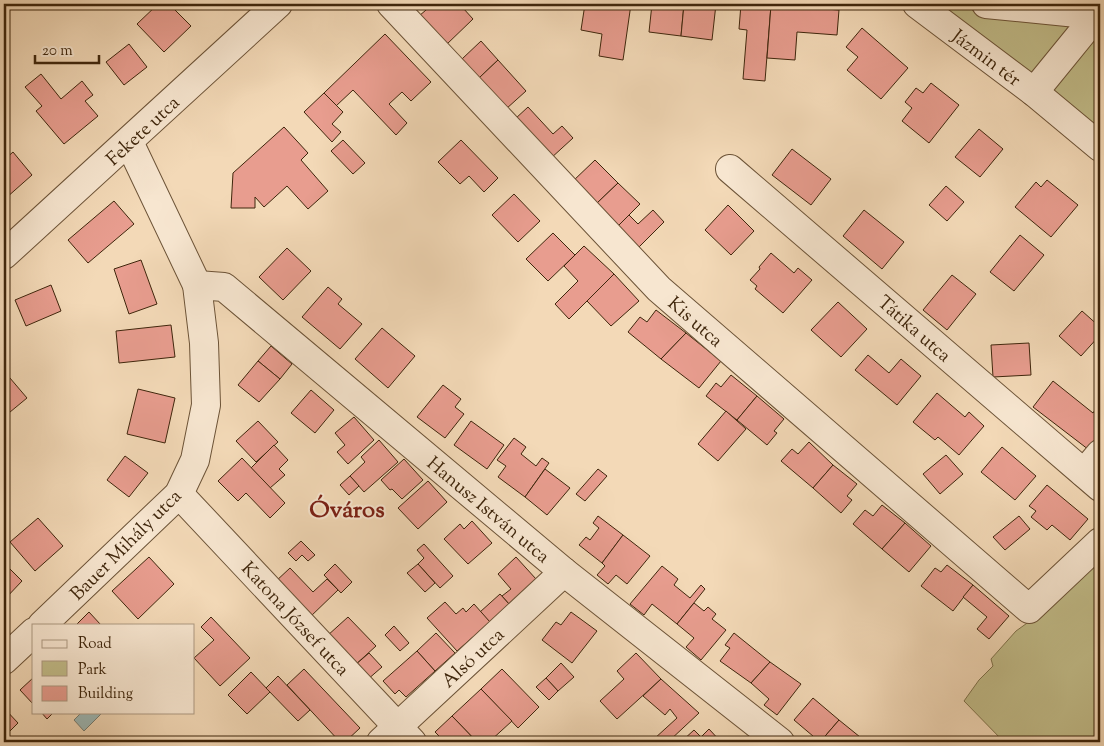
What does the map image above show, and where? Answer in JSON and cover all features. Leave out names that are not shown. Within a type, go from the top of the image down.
[{"type":"street","name":"Fekete utca","points":[[4,255],[278,4]]},
{"type":"street","name":"Kis utca","points":[[391,4],[659,289],[1029,610],[1100,542]]},
{"type":"street","name":"Jázmin tér","points":[[917,4],[1034,92],[1100,147]]},
{"type":"street","points":[[986,4],[1099,15]]},
{"type":"street","name":"Jázmin tér","points":[[1034,92],[1099,15]]},
{"type":"street","name":"Bauer Mihály utca","points":[[43,624],[179,494],[195,460],[206,405],[204,343],[197,284],[129,142]]},
{"type":"street","name":"Tátika utca","points":[[730,169],[1095,472]]},
{"type":"street","name":"Hanusz István utca","points":[[197,284],[224,288],[564,572],[780,742]]},
{"type":"street","name":"Katona József utca","points":[[179,494],[397,737]]},
{"type":"street","name":"Alsó utca","points":[[397,737],[564,572]]},
{"type":"street","points":[[4,660],[32,634]]},
{"type":"green space","points":[[917,4],[986,4],[1100,18],[1100,147]]},
{"type":"green space","points":[[1100,556],[1100,742],[1004,742],[964,701],[979,680],[993,666],[991,659],[1016,631],[1051,606]]},
{"type":"water","points":[[80,714],[101,714],[84,731],[74,720]]},
{"type":"building","points":[[4,4],[24,4],[4,12]]},
{"type":"building","points":[[158,4],[169,4],[191,26],[164,52],[137,24]]},
{"type":"building","points":[[433,4],[468,4],[463,8],[473,19],[446,45],[419,16]]},
{"type":"building","points":[[585,4],[631,4],[623,60],[599,56],[602,34],[581,30]]},
{"type":"building","points":[[652,4],[684,4],[681,36],[649,32]]},
{"type":"building","points":[[684,4],[716,4],[712,40],[681,36]]},
{"type":"building","points":[[741,4],[771,5],[765,81],[743,79],[747,30],[739,29]]},
{"type":"building","points":[[771,5],[839,10],[837,35],[797,32],[795,60],[767,58]]},
{"type":"building","points":[[862,28],[908,68],[881,99],[847,70],[858,57],[846,47]]},
{"type":"building","points":[[385,34],[431,82],[411,101],[402,92],[389,104],[407,123],[396,135],[353,90],[336,106],[324,93]]},
{"type":"building","points":[[481,41],[498,60],[479,78],[462,59]]},
{"type":"building","points":[[129,44],[147,67],[124,85],[106,62]]},
{"type":"building","points":[[498,60],[526,91],[506,109],[479,78]]},
{"type":"building","points":[[41,74],[61,99],[82,81],[93,95],[85,101],[98,116],[64,144],[36,111],[42,106],[25,87]]},
{"type":"building","points":[[931,83],[959,105],[929,143],[902,121],[912,108],[905,102],[916,88],[923,93]]},
{"type":"building","points":[[324,93],[343,112],[332,124],[341,132],[332,142],[304,112]]},
{"type":"building","points":[[528,107],[553,134],[562,126],[573,138],[550,159],[515,119]]},
{"type":"building","points":[[284,127],[308,153],[301,160],[328,191],[308,209],[287,186],[264,207],[255,197],[255,208],[231,208],[233,173]]},
{"type":"building","points":[[979,129],[1003,149],[980,177],[955,157]]},
{"type":"building","points":[[343,140],[365,163],[353,174],[331,151]]},
{"type":"building","points":[[461,140],[498,178],[484,192],[469,176],[460,184],[438,162]]},
{"type":"building","points":[[792,149],[831,179],[811,205],[772,175]]},
{"type":"building","points":[[13,152],[32,175],[6,198],[4,196],[4,160]]},
{"type":"building","points":[[595,160],[618,183],[595,205],[572,182]]},
{"type":"building","points":[[1047,180],[1078,205],[1051,237],[1015,207],[1036,182],[1041,187]]},
{"type":"building","points":[[618,183],[640,204],[618,226],[595,205]]},
{"type":"building","points":[[946,186],[964,202],[947,221],[929,205]]},
{"type":"building","points":[[514,194],[540,221],[518,242],[492,215]]},
{"type":"building","points":[[114,201],[134,224],[88,263],[68,240]]},
{"type":"building","points":[[728,205],[754,231],[731,255],[705,230]]},
{"type":"building","points":[[653,210],[664,222],[639,247],[618,226],[629,215],[638,224]]},
{"type":"building","points":[[864,210],[904,242],[882,269],[843,236]]},
{"type":"building","points":[[553,233],[575,255],[548,281],[526,259]]},
{"type":"building","points":[[1020,235],[1044,255],[1014,291],[990,272]]},
{"type":"building","points":[[584,246],[614,274],[569,319],[555,304],[578,281],[564,266]]},
{"type":"building","points":[[287,248],[311,271],[283,300],[259,277]]},
{"type":"building","points":[[771,253],[794,273],[798,268],[812,280],[783,313],[755,289],[757,286],[750,280]]},
{"type":"building","points":[[141,260],[157,304],[129,314],[114,269]]},
{"type":"building","points":[[614,274],[639,301],[611,326],[587,301]]},
{"type":"building","points":[[952,275],[976,294],[947,330],[923,310]]},
{"type":"building","points":[[51,285],[61,311],[26,326],[15,300]]},
{"type":"building","points":[[328,287],[342,299],[338,304],[362,324],[340,349],[302,317]]},
{"type":"building","points":[[838,302],[867,329],[841,357],[811,330]]},
{"type":"building","points":[[656,310],[686,333],[661,359],[628,332],[640,317],[647,322]]},
{"type":"building","points":[[1082,311],[1100,327],[1100,335],[1081,356],[1059,336]]},
{"type":"building","points":[[171,325],[175,357],[119,363],[116,331]]},
{"type":"building","points":[[382,328],[415,356],[388,388],[355,359]]},
{"type":"building","points":[[686,333],[721,361],[699,388],[661,359]]},
{"type":"building","points":[[1029,343],[1031,375],[993,377],[991,345]]},
{"type":"building","points":[[271,346],[292,364],[280,379],[258,361]]},
{"type":"building","points":[[868,355],[889,373],[901,359],[921,376],[897,405],[855,370]]},
{"type":"building","points":[[258,361],[280,379],[259,402],[238,385]]},
{"type":"building","points":[[4,371],[27,398],[4,417]]},
{"type":"building","points":[[731,375],[757,396],[737,420],[706,396],[716,383],[721,387]]},
{"type":"building","points":[[1053,381],[1093,413],[1097,407],[1100,410],[1100,443],[1093,453],[1033,407]]},
{"type":"building","points":[[443,385],[461,399],[455,407],[464,414],[445,438],[417,417]]},
{"type":"building","points":[[138,389],[175,398],[165,443],[127,434]]},
{"type":"building","points":[[311,390],[334,410],[315,433],[291,413]]},
{"type":"building","points":[[937,393],[965,417],[969,412],[984,426],[959,455],[938,437],[935,440],[913,422]]},
{"type":"building","points":[[757,396],[784,419],[774,431],[777,433],[767,445],[737,420]]},
{"type":"building","points":[[726,411],[746,429],[718,461],[698,444]]},
{"type":"building","points":[[354,417],[374,440],[348,464],[337,452],[345,445],[335,433]]},
{"type":"building","points":[[258,421],[278,442],[256,462],[236,441]]},
{"type":"building","points":[[471,421],[504,445],[487,469],[454,445]]},
{"type":"building","points":[[514,438],[526,447],[521,454],[536,466],[542,458],[549,463],[525,497],[498,477],[506,466],[497,460]]},
{"type":"building","points":[[379,440],[398,462],[364,492],[350,476],[365,462],[361,457]]},
{"type":"building","points":[[809,442],[833,465],[813,488],[781,461],[792,449],[798,454]]},
{"type":"building","points":[[274,445],[288,460],[279,469],[285,475],[270,488],[251,468]]},
{"type":"building","points":[[1002,447],[1036,476],[1015,500],[981,472]]},
{"type":"building","points":[[946,455],[963,474],[940,494],[923,474]]},
{"type":"building","points":[[125,456],[148,473],[129,497],[107,480]]},
{"type":"building","points":[[242,458],[285,503],[270,518],[246,493],[238,501],[218,481]]},
{"type":"building","points":[[404,459],[423,480],[402,499],[381,480]]},
{"type":"building","points":[[833,465],[857,484],[847,496],[852,500],[841,513],[813,488]]},
{"type":"building","points":[[545,469],[570,488],[547,515],[525,497]]},
{"type":"building","points":[[598,469],[607,476],[585,501],[576,494]]},
{"type":"building","points":[[350,476],[359,486],[349,495],[340,485]]},
{"type":"building","points":[[428,481],[447,502],[418,529],[398,508]]},
{"type":"building","points":[[1047,485],[1088,519],[1070,540],[1052,525],[1047,530],[1031,517],[1036,511],[1029,506]]},
{"type":"building","points":[[882,505],[905,523],[882,549],[853,524],[865,510],[873,516]]},
{"type":"building","points":[[598,516],[623,535],[602,563],[579,545],[586,537],[590,540],[599,528],[593,523]]},
{"type":"building","points":[[1019,516],[1030,529],[1005,550],[993,537]]},
{"type":"building","points":[[38,518],[63,546],[35,571],[10,542]]},
{"type":"building","points":[[472,521],[492,543],[468,564],[444,539],[460,524],[464,529]]},
{"type":"building","points":[[905,523],[931,546],[909,572],[882,549]]},
{"type":"building","points":[[623,535],[650,556],[627,584],[616,575],[608,584],[597,575],[605,566],[602,563]]},
{"type":"building","points":[[301,541],[315,555],[308,561],[302,555],[296,561],[288,553]]},
{"type":"building","points":[[424,544],[453,576],[440,588],[418,564],[424,558],[417,550]]},
{"type":"building","points":[[149,557],[174,584],[138,619],[112,591]]},
{"type":"building","points":[[516,557],[536,579],[509,604],[502,596],[511,589],[498,574]]},
{"type":"building","points":[[4,563],[22,581],[4,600]]},
{"type":"building","points":[[335,564],[352,582],[341,593],[324,575]]},
{"type":"building","points":[[418,564],[435,583],[425,592],[407,573]]},
{"type":"building","points":[[947,565],[973,585],[953,611],[921,586],[935,568],[941,572]]},
{"type":"building","points":[[662,566],[678,579],[674,585],[690,598],[701,585],[705,589],[677,624],[652,604],[644,615],[630,604]]},
{"type":"building","points":[[290,568],[313,592],[327,579],[338,590],[309,618],[275,582]]},
{"type":"building","points":[[973,585],[1009,616],[989,639],[977,629],[987,617],[963,597]]},
{"type":"building","points":[[500,594],[509,604],[490,622],[480,612]]},
{"type":"building","points":[[445,602],[456,614],[463,608],[466,612],[474,604],[490,622],[457,651],[427,618]]},
{"type":"building","points":[[694,603],[704,611],[708,607],[716,614],[712,619],[726,630],[701,660],[686,647],[694,638],[677,624]]},
{"type":"building","points":[[89,612],[100,624],[77,624]]},
{"type":"building","points":[[571,612],[597,631],[572,663],[542,640],[556,622],[561,625]]},
{"type":"building","points":[[211,617],[250,658],[220,686],[195,659],[214,640],[201,627]]},
{"type":"building","points":[[348,617],[376,646],[354,666],[327,636]]},
{"type":"building","points":[[394,626],[409,643],[400,651],[385,635]]},
{"type":"building","points":[[436,633],[455,653],[435,671],[417,651]]},
{"type":"building","points":[[734,633],[770,662],[751,683],[720,661],[730,648],[725,645]]},
{"type":"building","points":[[417,651],[435,671],[406,697],[399,690],[395,694],[383,681]]},
{"type":"building","points":[[369,653],[382,667],[367,680],[354,666]]},
{"type":"building","points":[[636,653],[661,679],[617,719],[600,701],[624,679],[617,671]]},
{"type":"building","points":[[770,662],[801,684],[777,715],[764,705],[769,699],[751,683]]},
{"type":"building","points":[[561,663],[574,677],[558,691],[546,678]]},
{"type":"building","points":[[304,669],[360,728],[345,742],[340,742],[287,685]]},
{"type":"building","points":[[502,669],[539,707],[518,728],[481,689]]},
{"type":"building","points":[[251,672],[270,692],[247,714],[228,695]]},
{"type":"building","points":[[278,676],[310,710],[298,721],[266,688]]},
{"type":"building","points":[[546,678],[558,691],[549,700],[536,687]]},
{"type":"building","points":[[32,679],[32,703],[20,690]]},
{"type":"building","points":[[661,679],[699,713],[668,742],[658,742],[654,739],[677,718],[670,709],[665,715],[643,696]]},
{"type":"building","points":[[481,689],[512,721],[489,742],[477,742],[452,716]]},
{"type":"building","points":[[813,698],[839,720],[820,742],[794,720]]},
{"type":"building","points":[[4,708],[18,723],[4,737]]},
{"type":"building","points":[[43,714],[52,714],[47,719]]},
{"type":"building","points":[[452,716],[477,742],[445,742],[435,732]]},
{"type":"building","points":[[839,720],[860,737],[857,742],[820,742]]},
{"type":"building","points":[[709,729],[721,742],[682,741],[694,730],[701,737]]},
{"type":"district","name":"Óváros","points":[[347,509]]}]
